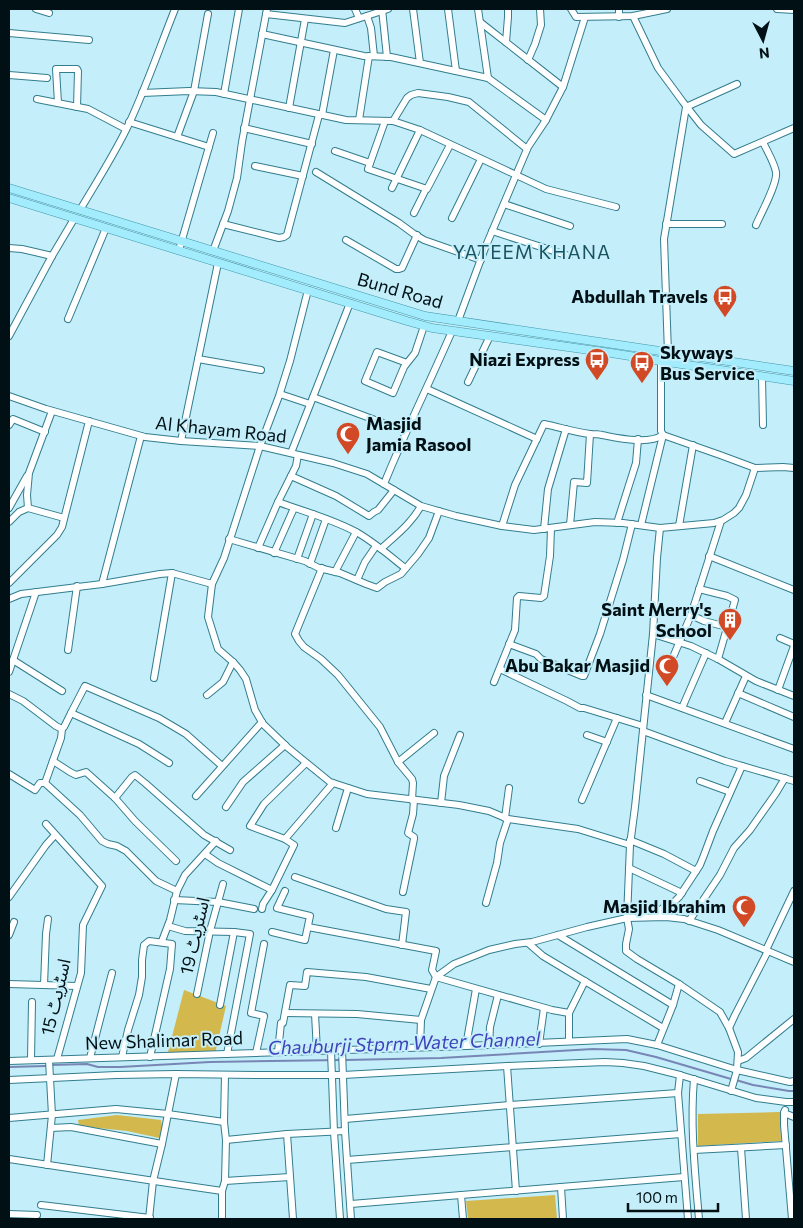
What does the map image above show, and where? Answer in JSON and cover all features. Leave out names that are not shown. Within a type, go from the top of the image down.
[{"type":"main road","name":"Bund Road","points":[[9,188],[425,316],[794,371]]},
{"type":"main road","name":"Bund Road","points":[[9,198],[424,326],[794,381]]},
{"type":"street","points":[[36,9],[49,14]]},
{"type":"street","points":[[80,210],[110,161],[128,125],[175,9]]},
{"type":"street","points":[[224,94],[239,9]]},
{"type":"street","points":[[355,9],[359,18]]},
{"type":"street","points":[[213,251],[228,211],[237,178],[244,128],[267,11],[305,19],[345,23],[384,9],[387,57]]},
{"type":"street","points":[[413,9],[420,63]]},
{"type":"street","points":[[448,9],[456,71]]},
{"type":"street","points":[[478,9],[488,78]]},
{"type":"street","points":[[506,42],[508,9]]},
{"type":"street","points":[[528,60],[541,25],[540,9]]},
{"type":"street","points":[[571,9],[576,17],[633,16],[667,9]]},
{"type":"street","points":[[619,9],[619,17]]},
{"type":"street","points":[[777,9],[791,10]]},
{"type":"street","points":[[178,137],[194,91],[208,14]]},
{"type":"street","points":[[359,120],[371,56],[370,28],[367,16]]},
{"type":"street","points":[[633,16],[658,68],[686,107],[701,125],[734,154],[794,128]]},
{"type":"street","points":[[458,321],[480,260],[527,149],[546,120],[563,87],[585,17]]},
{"type":"street","points":[[289,108],[305,19]]},
{"type":"street","points":[[480,22],[563,87]]},
{"type":"street","points":[[9,33],[88,40]]},
{"type":"street","points":[[262,34],[334,50],[387,57],[488,78],[546,120]]},
{"type":"street","points":[[223,224],[279,238],[287,235],[321,115],[334,50]]},
{"type":"street","points":[[58,103],[56,70],[77,69],[77,106]]},
{"type":"street","points":[[9,75],[47,78]]},
{"type":"street","points":[[686,107],[737,84]]},
{"type":"street","points":[[142,93],[194,91],[224,94],[346,120],[393,121],[420,130],[546,189],[616,208]]},
{"type":"street","points":[[393,121],[407,98],[411,95],[448,97],[470,102],[527,149]]},
{"type":"street","points":[[37,99],[88,109],[128,125],[178,137],[209,147]]},
{"type":"street","points":[[668,353],[664,239],[686,107]]},
{"type":"street","points":[[385,121],[368,170],[426,189]]},
{"type":"street","points":[[244,128],[312,144]]},
{"type":"street","points":[[392,188],[420,130]]},
{"type":"street","points":[[179,250],[214,133]]},
{"type":"street","points":[[756,224],[776,177],[776,170],[763,142]]},
{"type":"street","points":[[414,213],[450,145]]},
{"type":"street","points":[[335,152],[370,163]]},
{"type":"street","points":[[452,218],[481,159]]},
{"type":"street","points":[[255,166],[303,176]]},
{"type":"street","points":[[316,172],[424,240],[480,260]]},
{"type":"street","points":[[504,204],[570,226]]},
{"type":"street","points":[[9,336],[74,218]]},
{"type":"street","points":[[666,224],[722,224]]},
{"type":"street","points":[[68,318],[106,228]]},
{"type":"street","points":[[492,231],[569,256]]},
{"type":"street","points":[[346,240],[396,269],[400,269],[417,235]]},
{"type":"street","points":[[9,248],[52,256]]},
{"type":"street","points":[[181,441],[218,263]]},
{"type":"street","points":[[308,290],[280,394],[260,446],[224,558],[212,584],[208,617],[218,649],[233,662],[246,679],[255,710],[262,722],[285,745],[330,782],[367,794],[441,803],[489,811],[507,818],[578,829],[664,854],[696,871]]},
{"type":"street","points":[[291,453],[350,304]]},
{"type":"street","points":[[407,363],[377,352],[365,381],[393,393],[404,367],[415,353],[424,326]]},
{"type":"street","points":[[384,484],[452,330]]},
{"type":"street","points":[[468,382],[490,336]]},
{"type":"street","points":[[198,359],[261,370]]},
{"type":"street","points":[[640,526],[663,436],[661,431],[661,361]]},
{"type":"street","points":[[762,376],[762,425]]},
{"type":"street","points":[[426,389],[536,439]]},
{"type":"street","points":[[280,394],[312,400],[386,424]]},
{"type":"street","name":"Al Khayam Road","points":[[9,396],[52,411],[141,436],[181,441],[260,446],[333,463],[368,474],[421,506],[502,526],[534,530],[595,522],[660,528],[720,521]]},
{"type":"street","points":[[9,508],[29,473],[52,411]]},
{"type":"street","points":[[9,425],[13,419],[45,432]]},
{"type":"street","points":[[9,583],[57,535],[62,527],[89,421]]},
{"type":"street","points":[[502,526],[516,485],[544,424],[618,438],[638,440],[658,439],[663,436],[755,468],[794,468]]},
{"type":"street","points":[[494,682],[515,630],[517,598],[519,596],[541,598],[544,596],[550,556],[544,519],[548,489],[566,429]]},
{"type":"street","points":[[570,525],[574,482],[587,483],[590,434]]},
{"type":"street","points":[[102,584],[141,436]]},
{"type":"street","points":[[617,523],[636,463],[638,440]]},
{"type":"street","points":[[679,526],[692,445]]},
{"type":"street","points":[[258,548],[296,466],[298,454]]},
{"type":"street","points":[[665,676],[691,615],[720,521],[734,513],[738,508],[746,495],[755,468]]},
{"type":"street","points":[[28,508],[29,473]]},
{"type":"street","points":[[291,476],[336,496],[369,516],[378,510],[394,490]]},
{"type":"street","points":[[278,502],[356,532],[379,547],[405,568]]},
{"type":"street","points":[[357,580],[365,562],[379,547],[404,530],[421,506]]},
{"type":"street","points":[[9,522],[19,512],[28,508],[64,518]]},
{"type":"street","points":[[274,553],[294,508]]},
{"type":"street","points":[[229,539],[297,559],[377,588],[401,574],[418,554],[429,538],[439,511]]},
{"type":"street","points":[[297,559],[313,514]]},
{"type":"street","points":[[310,564],[326,519]]},
{"type":"street","points":[[509,644],[584,676],[600,634],[632,524]]},
{"type":"street","points":[[660,528],[653,634],[630,843],[627,918],[629,928],[626,952],[679,984],[720,1012],[729,1028],[738,1052],[737,1071],[732,1088]]},
{"type":"street","points":[[335,572],[356,532]]},
{"type":"street","points":[[709,556],[794,590]]},
{"type":"street","points":[[322,568],[295,634],[299,642],[338,675],[357,697],[380,727],[398,762],[412,779],[413,814],[408,833],[414,839],[403,892]]},
{"type":"street","points":[[154,678],[172,574]]},
{"type":"street","points":[[9,598],[21,594],[102,584],[144,576],[172,574],[212,584]]},
{"type":"street","points":[[68,650],[77,586]]},
{"type":"street","points":[[699,589],[735,600],[718,659]]},
{"type":"street","points":[[9,672],[36,592]]},
{"type":"street","points":[[691,615],[704,621],[727,627]]},
{"type":"street","points":[[653,634],[691,646],[756,681],[794,696]]},
{"type":"street","points":[[778,690],[794,645],[780,638]]},
{"type":"street","points":[[682,708],[706,653]]},
{"type":"street","points":[[13,660],[62,691]]},
{"type":"street","points":[[207,695],[223,682],[233,662]]},
{"type":"street","points":[[500,669],[580,708],[617,718],[725,761],[794,781]]},
{"type":"street","points":[[724,724],[746,676]]},
{"type":"street","points":[[45,783],[61,738],[62,729],[85,686],[159,718],[186,734],[222,766]]},
{"type":"street","points":[[738,693],[794,717]]},
{"type":"street","points":[[9,694],[62,729]]},
{"type":"street","points":[[646,695],[794,749]]},
{"type":"street","points":[[71,713],[138,744],[169,763]]},
{"type":"street","points":[[582,800],[617,718]]},
{"type":"street","points":[[196,796],[262,722]]},
{"type":"street","points":[[398,762],[434,733]]},
{"type":"street","points":[[441,803],[446,770],[460,735]]},
{"type":"street","points":[[587,735],[607,742]]},
{"type":"street","points":[[226,807],[243,782],[285,745]]},
{"type":"street","points":[[53,761],[70,772],[76,774],[86,772],[115,798],[135,821],[176,861]]},
{"type":"street","points":[[262,909],[294,845],[285,839],[250,826],[264,804],[306,763]]},
{"type":"street","points":[[659,917],[659,911],[672,904],[682,893],[696,871],[742,766]]},
{"type":"street","points":[[9,774],[35,790],[40,783],[45,783]]},
{"type":"street","points":[[115,798],[135,775],[204,835],[230,850]]},
{"type":"street","points":[[689,921],[720,875],[734,848],[750,830],[776,793],[784,778]]},
{"type":"street","points":[[700,782],[730,792]]},
{"type":"street","points":[[45,783],[80,815],[102,841],[117,846],[126,852],[156,880],[176,891]]},
{"type":"street","points":[[285,839],[333,783]]},
{"type":"street","points":[[336,828],[348,788]]},
{"type":"street","points":[[486,903],[507,818],[509,788]]},
{"type":"street","points":[[9,897],[55,835],[46,824]]},
{"type":"street","name":"اسٹریٹ 15","points":[[55,835],[102,886],[83,925],[81,973],[57,1059]]},
{"type":"street","points":[[160,942],[168,926],[176,891],[185,875],[216,841]]},
{"type":"street","points":[[205,854],[218,863],[272,890]]},
{"type":"street","points":[[629,868],[682,893]]},
{"type":"street","points":[[295,877],[386,909],[406,912],[402,945]]},
{"type":"street","name":"اسٹریٹ 19","points":[[198,994],[210,931],[223,884]]},
{"type":"street","points":[[272,932],[305,940],[310,916],[277,908],[284,891]]},
{"type":"street","points":[[729,1028],[794,891]]},
{"type":"street","points":[[174,900],[218,902],[254,908]]},
{"type":"street","points":[[420,1047],[421,1020],[431,989],[436,977],[454,964],[489,950],[528,943],[587,927],[627,918],[666,917],[689,921],[718,930],[794,962]]},
{"type":"street","points":[[44,985],[48,919]]},
{"type":"street","points":[[9,935],[14,922]]},
{"type":"street","points":[[168,926],[185,930],[250,934],[227,1054]]},
{"type":"street","points":[[308,927],[436,951],[432,970],[436,977],[544,1008],[569,1013]]},
{"type":"street","points":[[220,1005],[234,932]]},
{"type":"street","points":[[558,935],[673,1005]]},
{"type":"street","points":[[122,1058],[128,1030],[139,996],[144,945],[149,941],[172,944],[170,968],[150,1056]]},
{"type":"street","points":[[528,943],[543,956],[663,1028]]},
{"type":"street","points":[[256,1053],[264,1016],[251,1012],[264,944]]},
{"type":"street","points":[[90,1058],[112,972]]},
{"type":"street","points":[[278,1052],[281,1023],[284,1023],[290,985],[305,986],[307,972],[366,976],[431,989]]},
{"type":"street","points":[[569,1041],[569,1013],[585,981]]},
{"type":"street","points":[[9,984],[77,986]]},
{"type":"street","points":[[656,1045],[673,1005],[679,984]]},
{"type":"street","points":[[466,1046],[476,989]]},
{"type":"street","points":[[489,1045],[490,1027],[498,995]]},
{"type":"street","points":[[31,1060],[32,1002]]},
{"type":"street","points":[[539,1044],[544,1008]]},
{"type":"street","points":[[285,1014],[357,1014],[421,1020]]},
{"type":"street","points":[[315,1014],[317,1051]]},
{"type":"street","points":[[738,1062],[746,1058],[794,1020]]},
{"type":"street","name":"New Shalimar Road","points":[[9,1061],[31,1060],[49,1062],[57,1059],[317,1051],[342,1052],[627,1039],[656,1045],[737,1071],[790,1082],[794,1081]]},
{"type":"street","points":[[331,1052],[340,1219]]},
{"type":"street","points":[[342,1052],[351,1219]]},
{"type":"street","points":[[46,1164],[52,1115],[49,1062]]},
{"type":"street","points":[[9,1080],[116,1075],[343,1072],[605,1062],[644,1066],[732,1088],[756,1098],[794,1102]]},
{"type":"street","points":[[506,1066],[516,1191]]},
{"type":"street","points":[[40,1204],[149,1219],[152,1181],[162,1144],[176,1074]]},
{"type":"street","points":[[222,1219],[226,1140],[224,1122],[225,1075]]},
{"type":"street","points":[[680,1075],[678,1093],[688,1219]]},
{"type":"street","points":[[694,1079],[692,1104],[699,1219]]},
{"type":"street","points":[[345,1119],[678,1093]]},
{"type":"street","points":[[786,1102],[784,1125],[792,1219]]},
{"type":"street","points":[[9,1118],[116,1109],[224,1122]]},
{"type":"street","points":[[784,1113],[794,1117]]},
{"type":"street","points":[[51,1128],[70,1128],[162,1144]]},
{"type":"street","points":[[226,1140],[345,1131]]},
{"type":"street","points":[[287,1134],[293,1219]]},
{"type":"street","points":[[347,1160],[681,1134]]},
{"type":"street","points":[[694,1150],[786,1145]]},
{"type":"street","points":[[741,1148],[746,1219]]},
{"type":"street","points":[[9,1159],[222,1191]]},
{"type":"street","points":[[225,1181],[290,1177]]},
{"type":"street","points":[[350,1204],[684,1178]]},
{"type":"street","points":[[561,1187],[563,1219]]},
{"type":"street","points":[[461,1196],[463,1219]]},
{"type":"street","points":[[9,1214],[37,1215]]},
{"type":"shaded area","points":[[184,990],[226,1006],[215,1054],[167,1056]]},
{"type":"shaded area","points":[[780,1112],[781,1141],[698,1146],[698,1114]]},
{"type":"shaded area","points":[[117,1115],[161,1120],[164,1139],[127,1131],[79,1126],[78,1120]]},
{"type":"shaded area","points":[[555,1195],[557,1219],[468,1219],[466,1201]]},
{"type":"waterway","name":"Chauburji Stprm Water Channel","points":[[345,1060],[441,1058],[593,1049],[626,1050],[731,1079]]},
{"type":"waterway","name":"Chauburji Stprm Water Channel","points":[[51,1065],[87,1064],[98,1067],[120,1067],[210,1062],[341,1060]]},
{"type":"waterway","name":"Chauburji Stprm Water Channel","points":[[9,1067],[46,1066]]},
{"type":"waterway","name":"Chauburji Stprm Water Channel","points":[[736,1080],[753,1085],[794,1091]]},
{"type":"place","name":"Abdullah Travels","points":[[725,318]]},
{"type":"place","name":"Niazi Express","points":[[597,381]]},
{"type":"place","name":"Skyways Bus Service","points":[[642,384]]},
{"type":"place","name":"Masjid Jamia Rasool","points":[[348,455]]},
{"type":"place","name":"Saint Merry's School","points":[[730,641]]},
{"type":"place","name":"Abu Bakar Masjid","points":[[667,687]]},
{"type":"place","name":"Masjid Ibrahim","points":[[744,928]]},
{"type":"district","name":"YATEEM KHANA","points":[[532,252]]}]
